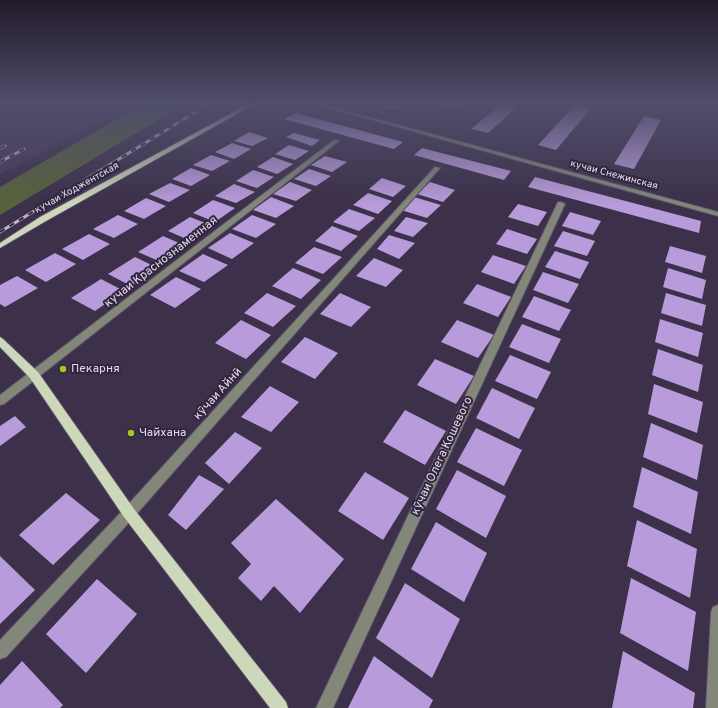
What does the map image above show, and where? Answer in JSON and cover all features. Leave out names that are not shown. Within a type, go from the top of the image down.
[{"type":"main road","name":"кучаи Ходжентская","points":[[0,246],[43,219],[190,138]]},
{"type":"main road","points":[[0,341],[34,375],[129,513],[280,708]]},
{"type":"street","name":"кучаи Снежинская","points":[[441,138],[718,214]]},
{"type":"street","name":"кучаи Краснознаменная","points":[[0,401],[336,141]]},
{"type":"street","name":"кӯчаи Айнӣ","points":[[0,651],[129,513],[437,168]]},
{"type":"street","name":"кӯчаи Олега Кошевого","points":[[324,708],[561,204]]},
{"type":"street","points":[[714,708],[718,612]]},
{"type":"shaded area","points":[[0,138],[70,138],[0,175]]},
{"type":"green space","points":[[84,138],[128,138],[0,215],[0,187]]},
{"type":"building","points":[[239,138],[268,138],[252,146],[234,141]]},
{"type":"building","points":[[289,138],[313,138],[320,140],[312,146]]},
{"type":"building","points":[[354,138],[388,138],[403,142],[394,149]]},
{"type":"building","points":[[544,138],[566,138],[556,150],[538,145]]},
{"type":"building","points":[[630,138],[651,138],[634,169],[614,164]]},
{"type":"building","points":[[232,143],[251,149],[234,159],[215,152]]},
{"type":"building","points":[[289,145],[309,151],[295,160],[275,154]]},
{"type":"building","points":[[422,148],[511,171],[504,180],[414,155]]},
{"type":"building","points":[[211,155],[230,161],[212,171],[193,165]]},
{"type":"building","points":[[325,156],[347,162],[332,172],[311,165]]},
{"type":"building","points":[[273,157],[293,164],[277,174],[257,167]]},
{"type":"building","points":[[191,168],[210,175],[191,186],[172,179]]},
{"type":"building","points":[[309,169],[331,176],[316,186],[294,179]]},
{"type":"building","points":[[253,170],[274,177],[257,188],[236,181]]},
{"type":"building","points":[[535,177],[701,221],[699,233],[528,187]]},
{"type":"building","points":[[382,178],[406,186],[393,197],[369,189]]},
{"type":"building","points":[[290,182],[312,190],[296,201],[273,194]]},
{"type":"building","points":[[430,182],[455,190],[443,202],[417,194]]},
{"type":"building","points":[[170,183],[190,190],[169,202],[149,194]]},
{"type":"building","points":[[234,184],[255,192],[236,203],[215,196]]},
{"type":"building","points":[[368,193],[392,201],[378,214],[353,205]]},
{"type":"building","points":[[271,197],[294,206],[276,218],[253,210]]},
{"type":"building","points":[[414,197],[441,205],[427,218],[401,210]]},
{"type":"building","points":[[146,198],[166,206],[144,219],[124,211]]},
{"type":"building","points":[[213,200],[235,208],[215,222],[193,213]]},
{"type":"building","points":[[518,204],[547,212],[538,226],[508,217]]},
{"type":"building","points":[[349,209],[375,218],[359,231],[333,222]]},
{"type":"building","points":[[570,212],[601,221],[593,235],[562,226]]},
{"type":"building","points":[[118,215],[138,224],[114,238],[93,229]]},
{"type":"building","points":[[252,215],[276,224],[256,238],[232,229]]},
{"type":"building","points":[[190,217],[213,226],[191,241],[168,231]]},
{"type":"building","points":[[406,217],[428,223],[413,237],[394,231]]},
{"type":"building","points":[[332,226],[358,236],[341,251],[315,241]]},
{"type":"building","points":[[507,229],[537,239],[527,254],[496,244]]},
{"type":"building","points":[[563,231],[595,241],[587,256],[554,246]]},
{"type":"building","points":[[230,233],[254,243],[232,259],[208,248]]},
{"type":"building","points":[[89,234],[110,244],[83,260],[62,249]]},
{"type":"building","points":[[389,235],[415,243],[399,259],[377,249]]},
{"type":"building","points":[[163,236],[186,246],[161,262],[138,252]]},
{"type":"building","points":[[670,246],[706,256],[702,273],[665,262]]},
{"type":"building","points":[[314,247],[342,257],[323,274],[295,263]]},
{"type":"building","points":[[555,251],[589,262],[580,279],[545,267]]},
{"type":"building","points":[[55,253],[76,264],[46,282],[25,270]]},
{"type":"building","points":[[203,254],[228,265],[204,282],[179,271]]},
{"type":"building","points":[[493,255],[526,266],[514,284],[481,272]]},
{"type":"building","points":[[135,257],[158,268],[131,286],[108,274]]},
{"type":"building","points":[[374,258],[403,270],[386,287],[356,276]]},
{"type":"building","points":[[293,268],[321,280],[301,299],[272,286]]},
{"type":"building","points":[[668,268],[706,280],[702,299],[663,287]]},
{"type":"building","points":[[543,272],[579,284],[568,303],[533,290]]},
{"type":"building","points":[[17,276],[38,288],[5,307],[0,304],[0,285]]},
{"type":"building","points":[[176,277],[201,289],[175,308],[150,295]]},
{"type":"building","points":[[101,279],[124,291],[95,311],[71,298]]},
{"type":"building","points":[[477,284],[511,297],[498,317],[463,303]]},
{"type":"building","points":[[267,293],[296,306],[273,327],[244,313]]},
{"type":"building","points":[[340,293],[371,307],[351,327],[320,314]]},
{"type":"building","points":[[666,293],[706,305],[702,326],[661,313]]},
{"type":"building","points":[[534,296],[571,310],[559,331],[522,317]]},
{"type":"building","points":[[660,319],[703,333],[698,357],[655,342]]},
{"type":"building","points":[[241,320],[271,335],[246,359],[215,343]]},
{"type":"building","points":[[457,320],[494,335],[478,358],[441,342]]},
{"type":"building","points":[[522,324],[561,339],[549,363],[509,347]]},
{"type":"building","points":[[305,337],[338,353],[315,379],[281,362]]},
{"type":"building","points":[[658,349],[703,365],[698,392],[652,375]]},
{"type":"building","points":[[510,355],[551,372],[537,399],[495,381]]},
{"type":"building","points":[[435,359],[474,376],[456,404],[417,385]]},
{"type":"building","points":[[654,384],[703,402],[697,433],[648,414]]},
{"type":"building","points":[[270,386],[299,402],[271,432],[241,417]]},
{"type":"building","points":[[492,388],[535,408],[519,439],[476,418]]},
{"type":"building","points":[[405,410],[446,431],[425,465],[383,442]]},
{"type":"building","points":[[15,416],[26,427],[0,446],[0,426]]},
{"type":"building","points":[[651,423],[703,445],[697,480],[643,457]]},
{"type":"building","points":[[476,428],[522,450],[504,486],[457,462]]},
{"type":"building","points":[[235,432],[262,448],[229,484],[205,463]]},
{"type":"building","points":[[642,467],[698,492],[691,534],[633,507]]},
{"type":"building","points":[[457,470],[506,496],[486,538],[436,509]]},
{"type":"building","points":[[365,472],[409,498],[383,540],[338,511]]},
{"type":"building","points":[[199,475],[224,489],[186,530],[168,515]]},
{"type":"building","points":[[66,493],[100,520],[53,565],[19,535]]},
{"type":"building","points":[[276,499],[344,559],[300,613],[274,586],[261,601],[238,578],[251,564],[231,543]]},
{"type":"building","points":[[637,520],[697,549],[690,598],[627,566]]},
{"type":"building","points":[[436,522],[487,553],[464,602],[411,569]]},
{"type":"building","points":[[0,556],[35,590],[0,624]]},
{"type":"building","points":[[631,578],[696,612],[688,671],[620,633]]},
{"type":"building","points":[[97,579],[137,614],[86,673],[46,634]]},
{"type":"building","points":[[405,583],[460,619],[432,678],[376,638]]},
{"type":"building","points":[[623,651],[695,693],[693,708],[612,708]]},
{"type":"building","points":[[374,656],[433,700],[429,708],[348,708]]},
{"type":"building","points":[[22,661],[63,705],[60,708],[0,708],[0,685]]},
{"type":"railway","points":[[0,232],[153,138]]},
{"type":"railway","points":[[0,148],[5,146]]},
{"type":"railway","points":[[0,162],[24,149]]},
{"type":"place","name":"Пекарня","points":[[63,369]]},
{"type":"place","name":"Чайхана","points":[[131,433]]}]
